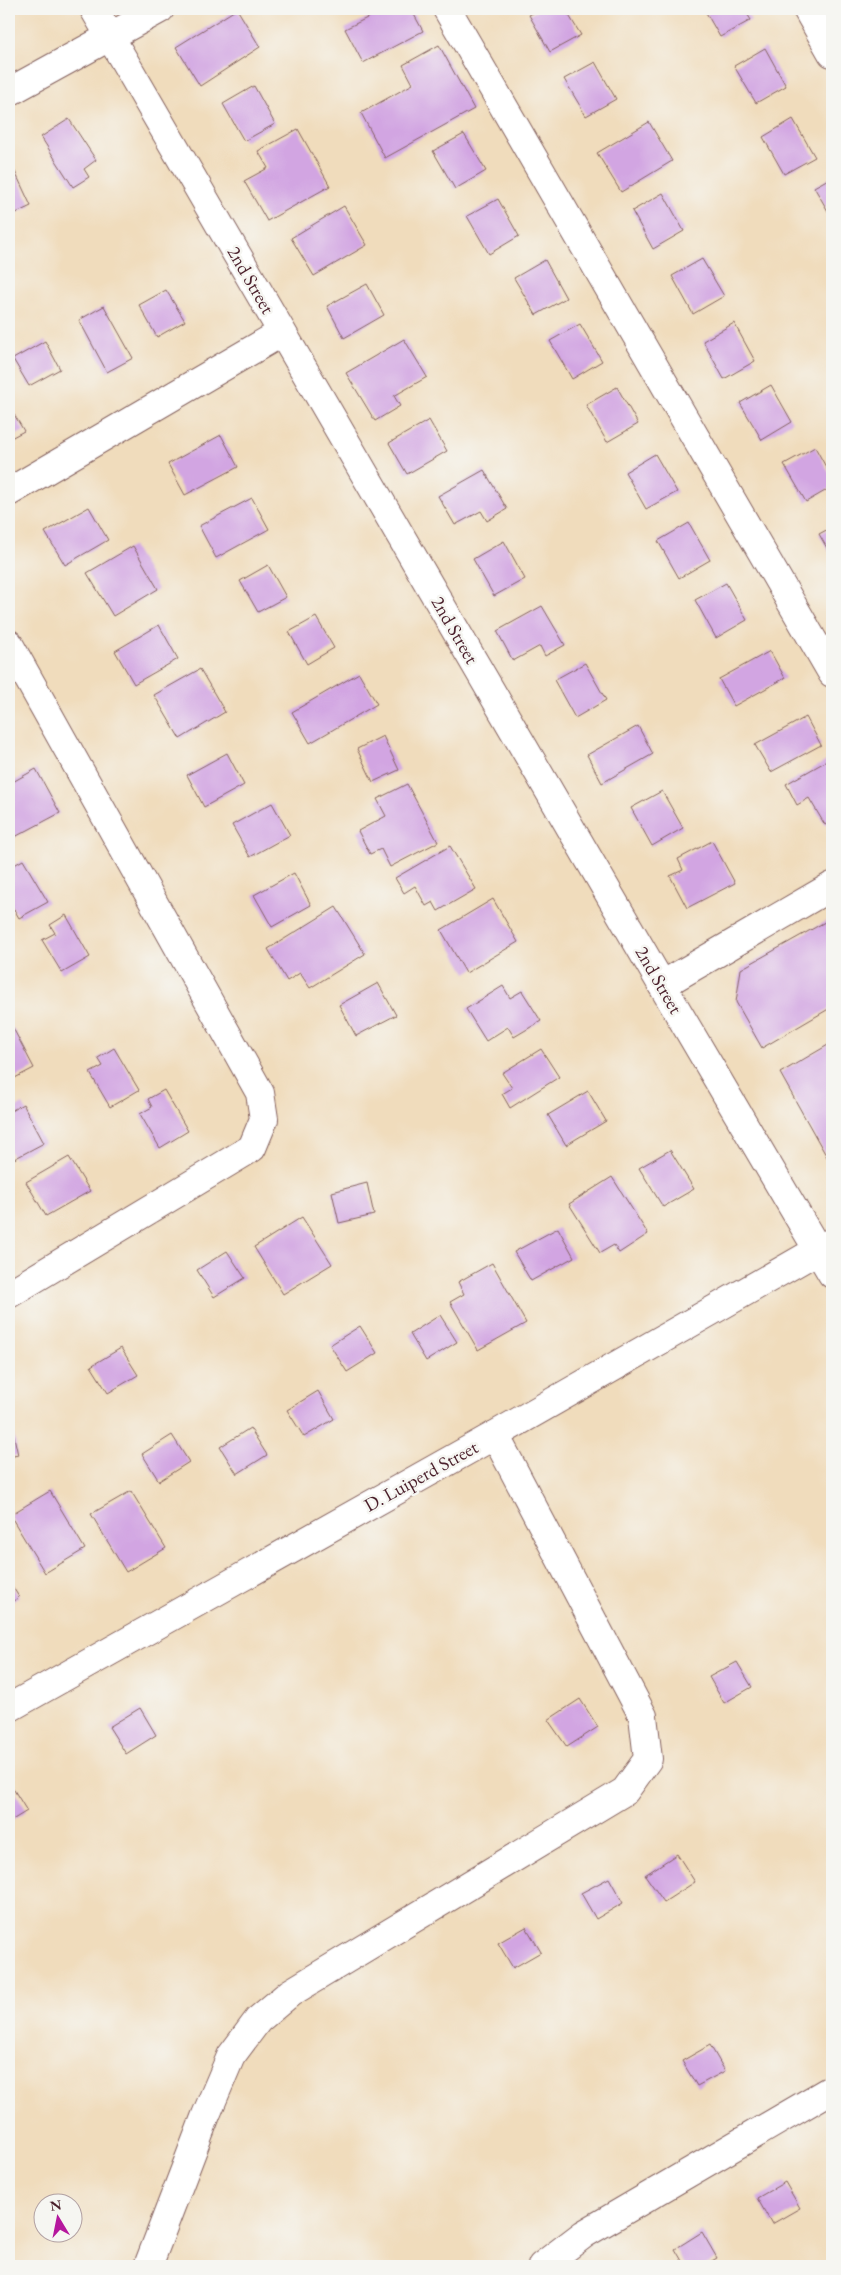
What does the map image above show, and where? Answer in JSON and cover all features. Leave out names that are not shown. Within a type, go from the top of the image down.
[{"type":"street","name":"2nd Street","points":[[94,9],[662,985],[825,1246],[832,1274]]},
{"type":"street","points":[[9,92],[160,9]]},
{"type":"street","points":[[447,9],[832,673]]},
{"type":"street","points":[[807,9],[832,53]]},
{"type":"street","points":[[9,492],[281,333]]},
{"type":"street","points":[[9,644],[260,1093],[264,1119],[252,1148],[9,1294]]},
{"type":"street","points":[[662,985],[832,886]]},
{"type":"street","name":"D. Luiperd Street","points":[[9,1708],[495,1435],[825,1246]]},
{"type":"street","points":[[148,2266],[206,2114],[231,2056],[258,2020],[290,1993],[625,1790],[648,1759],[643,1716],[495,1435]]},
{"type":"street","points":[[542,2266],[584,2234],[832,2089]]},
{"type":"building","points":[[237,9],[260,47],[200,86],[176,47]]},
{"type":"building","points":[[385,9],[411,9],[423,31],[363,63],[345,29]]},
{"type":"building","points":[[540,9],[565,9],[581,35],[550,52],[529,15]]},
{"type":"building","points":[[704,9],[744,9],[751,20],[720,37]]},
{"type":"building","points":[[439,45],[474,109],[385,158],[361,113],[413,84],[403,65]]},
{"type":"building","points":[[765,48],[786,86],[756,103],[734,66]]},
{"type":"building","points":[[595,62],[616,99],[586,116],[564,79]]},
{"type":"building","points":[[254,86],[275,124],[244,141],[223,104]]},
{"type":"building","points":[[69,119],[96,160],[84,169],[89,177],[73,187],[41,137]]},
{"type":"building","points":[[793,119],[815,157],[784,174],[763,137]]},
{"type":"building","points":[[649,122],[672,161],[621,192],[597,153]]},
{"type":"building","points":[[298,129],[330,186],[267,221],[244,181],[268,168],[258,151]]},
{"type":"building","points":[[464,134],[486,171],[455,189],[433,151]]},
{"type":"building","points":[[9,159],[31,206],[14,214],[11,207],[9,209]]},
{"type":"building","points":[[832,177],[832,218],[814,187]]},
{"type":"building","points":[[663,193],[684,231],[653,249],[632,211]]},
{"type":"building","points":[[498,199],[519,236],[489,254],[467,216]]},
{"type":"building","points":[[344,206],[367,245],[314,276],[291,238]]},
{"type":"building","points":[[702,259],[724,296],[693,314],[672,276]]},
{"type":"building","points":[[545,260],[566,298],[536,315],[514,278]]},
{"type":"building","points":[[367,284],[384,315],[344,338],[327,306]]},
{"type":"building","points":[[166,290],[185,321],[157,337],[139,305]]},
{"type":"building","points":[[104,306],[133,358],[107,372],[79,320]]},
{"type":"building","points":[[734,323],[755,361],[724,379],[703,341]]},
{"type":"building","points":[[580,324],[602,361],[572,379],[550,341]]},
{"type":"building","points":[[404,339],[427,377],[394,396],[400,406],[375,421],[346,373]]},
{"type":"building","points":[[45,341],[60,369],[29,386],[13,359]]},
{"type":"building","points":[[771,385],[792,422],[762,440],[740,403]]},
{"type":"building","points":[[617,387],[638,424],[607,442],[586,405]]},
{"type":"building","points":[[9,406],[24,431],[9,439]]},
{"type":"building","points":[[429,420],[447,451],[407,474],[389,443]]},
{"type":"building","points":[[221,435],[238,467],[185,495],[168,464]]},
{"type":"building","points":[[815,447],[832,478],[832,487],[806,502],[784,464]]},
{"type":"building","points":[[655,454],[677,492],[646,509],[625,472]]},
{"type":"building","points":[[484,470],[507,509],[487,521],[481,511],[455,525],[438,496]]},
{"type":"building","points":[[252,498],[269,529],[216,558],[199,526]]},
{"type":"building","points":[[89,507],[108,540],[65,565],[45,532]]},
{"type":"building","points":[[689,523],[710,560],[679,578],[658,541]]},
{"type":"building","points":[[832,527],[832,557],[819,534]]},
{"type":"building","points":[[504,541],[525,579],[494,596],[473,559]]},
{"type":"building","points":[[133,546],[158,589],[113,616],[87,573]]},
{"type":"building","points":[[268,565],[286,597],[258,612],[240,581]]},
{"type":"building","points":[[726,583],[747,620],[716,638],[695,600]]},
{"type":"building","points":[[542,606],[565,645],[545,656],[540,646],[513,661],[497,631]]},
{"type":"building","points":[[316,617],[334,648],[307,664],[289,632]]},
{"type":"building","points":[[159,625],[178,659],[134,684],[115,651]]},
{"type":"building","points":[[770,651],[785,678],[734,706],[719,679]]},
{"type":"building","points":[[585,663],[606,700],[575,718],[554,680]]},
{"type":"building","points":[[200,669],[225,712],[180,739],[154,695]]},
{"type":"building","points":[[359,673],[377,704],[310,743],[292,712]]},
{"type":"building","points":[[806,717],[821,745],[771,772],[755,745]]},
{"type":"building","points":[[638,726],[653,754],[602,783],[587,755]]},
{"type":"building","points":[[383,736],[399,770],[373,782],[357,749]]},
{"type":"building","points":[[227,753],[244,785],[204,807],[187,775]]},
{"type":"building","points":[[832,758],[832,821],[825,825],[809,798],[797,805],[786,784]]},
{"type":"building","points":[[36,769],[60,813],[13,838],[9,831],[9,784]]},
{"type":"building","points":[[407,784],[438,842],[390,867],[381,849],[370,854],[358,831],[386,816],[377,799]]},
{"type":"building","points":[[662,791],[683,828],[652,846],[631,808]]},
{"type":"building","points":[[272,803],[290,835],[250,857],[232,825]]},
{"type":"building","points":[[712,841],[735,883],[687,908],[670,876],[683,870],[678,859]]},
{"type":"building","points":[[450,846],[476,889],[438,911],[433,902],[426,906],[415,886],[404,893],[395,878]]},
{"type":"building","points":[[23,860],[48,902],[19,918],[9,901],[9,880],[12,878],[9,868]]},
{"type":"building","points":[[294,873],[311,905],[272,927],[254,895]]},
{"type":"building","points":[[493,899],[518,942],[466,973],[441,930]]},
{"type":"building","points":[[336,907],[365,954],[310,988],[300,973],[287,981],[268,949]]},
{"type":"building","points":[[66,915],[90,957],[62,973],[42,940],[55,933],[50,925]]},
{"type":"building","points":[[832,918],[832,1007],[762,1048],[736,1002],[741,969]]},
{"type":"building","points":[[378,983],[396,1015],[356,1036],[339,1005]]},
{"type":"building","points":[[503,986],[510,998],[522,991],[541,1021],[514,1037],[508,1027],[486,1041],[466,1009]]},
{"type":"building","points":[[13,1028],[34,1068],[9,1081],[9,1030]]},
{"type":"building","points":[[828,1045],[832,1045],[832,1166],[780,1073]]},
{"type":"building","points":[[114,1048],[139,1090],[110,1107],[90,1073],[103,1066],[98,1058]]},
{"type":"building","points":[[541,1049],[559,1077],[510,1108],[502,1094],[512,1088],[502,1073]]},
{"type":"building","points":[[164,1090],[188,1131],[160,1148],[140,1114],[152,1107],[148,1099]]},
{"type":"building","points":[[588,1091],[606,1121],[566,1145],[548,1115]]},
{"type":"building","points":[[23,1104],[44,1143],[14,1159],[9,1149],[9,1112]]},
{"type":"building","points":[[670,1150],[694,1189],[663,1207],[639,1168]]},
{"type":"building","points":[[69,1157],[90,1191],[46,1216],[26,1182]]},
{"type":"building","points":[[612,1177],[648,1234],[619,1253],[614,1245],[600,1253],[569,1204]]},
{"type":"building","points":[[367,1183],[374,1215],[339,1223],[332,1192]]},
{"type":"building","points":[[302,1217],[332,1264],[283,1294],[254,1247]]},
{"type":"building","points":[[558,1228],[574,1257],[531,1281],[514,1252]]},
{"type":"building","points":[[227,1251],[245,1278],[214,1297],[197,1270]]},
{"type":"building","points":[[492,1263],[526,1323],[478,1350],[450,1302],[464,1294],[458,1282]]},
{"type":"building","points":[[440,1315],[457,1342],[426,1361],[410,1334]]},
{"type":"building","points":[[360,1326],[377,1353],[347,1372],[330,1345]]},
{"type":"building","points":[[121,1348],[138,1375],[108,1393],[91,1366]]},
{"type":"building","points":[[318,1391],[334,1419],[304,1437],[287,1410]]},
{"type":"building","points":[[11,1423],[18,1455],[9,1457],[9,1424]]},
{"type":"building","points":[[250,1428],[267,1455],[237,1474],[220,1447]]},
{"type":"building","points":[[172,1435],[189,1462],[159,1481],[142,1454]]},
{"type":"building","points":[[50,1491],[85,1549],[45,1573],[10,1515]]},
{"type":"building","points":[[131,1491],[166,1548],[126,1572],[91,1514]]},
{"type":"building","points":[[9,1581],[19,1597],[9,1604]]},
{"type":"building","points":[[737,1662],[752,1687],[724,1703],[709,1677]]},
{"type":"building","points":[[580,1699],[598,1727],[567,1747],[548,1720]]},
{"type":"building","points":[[140,1708],[156,1735],[126,1754],[109,1727]]},
{"type":"building","points":[[9,1782],[27,1811],[9,1822]]},
{"type":"building","points":[[677,1854],[695,1882],[664,1902],[645,1875]]},
{"type":"building","points":[[609,1878],[623,1903],[596,1919],[581,1893]]},
{"type":"building","points":[[526,1927],[541,1952],[513,1968],[498,1943]]},
{"type":"building","points":[[710,2045],[725,2071],[697,2086],[682,2061]]},
{"type":"building","points":[[785,2182],[800,2208],[772,2224],[757,2198]]},
{"type":"building","points":[[702,2232],[717,2258],[703,2266],[685,2266],[675,2249]]}]
